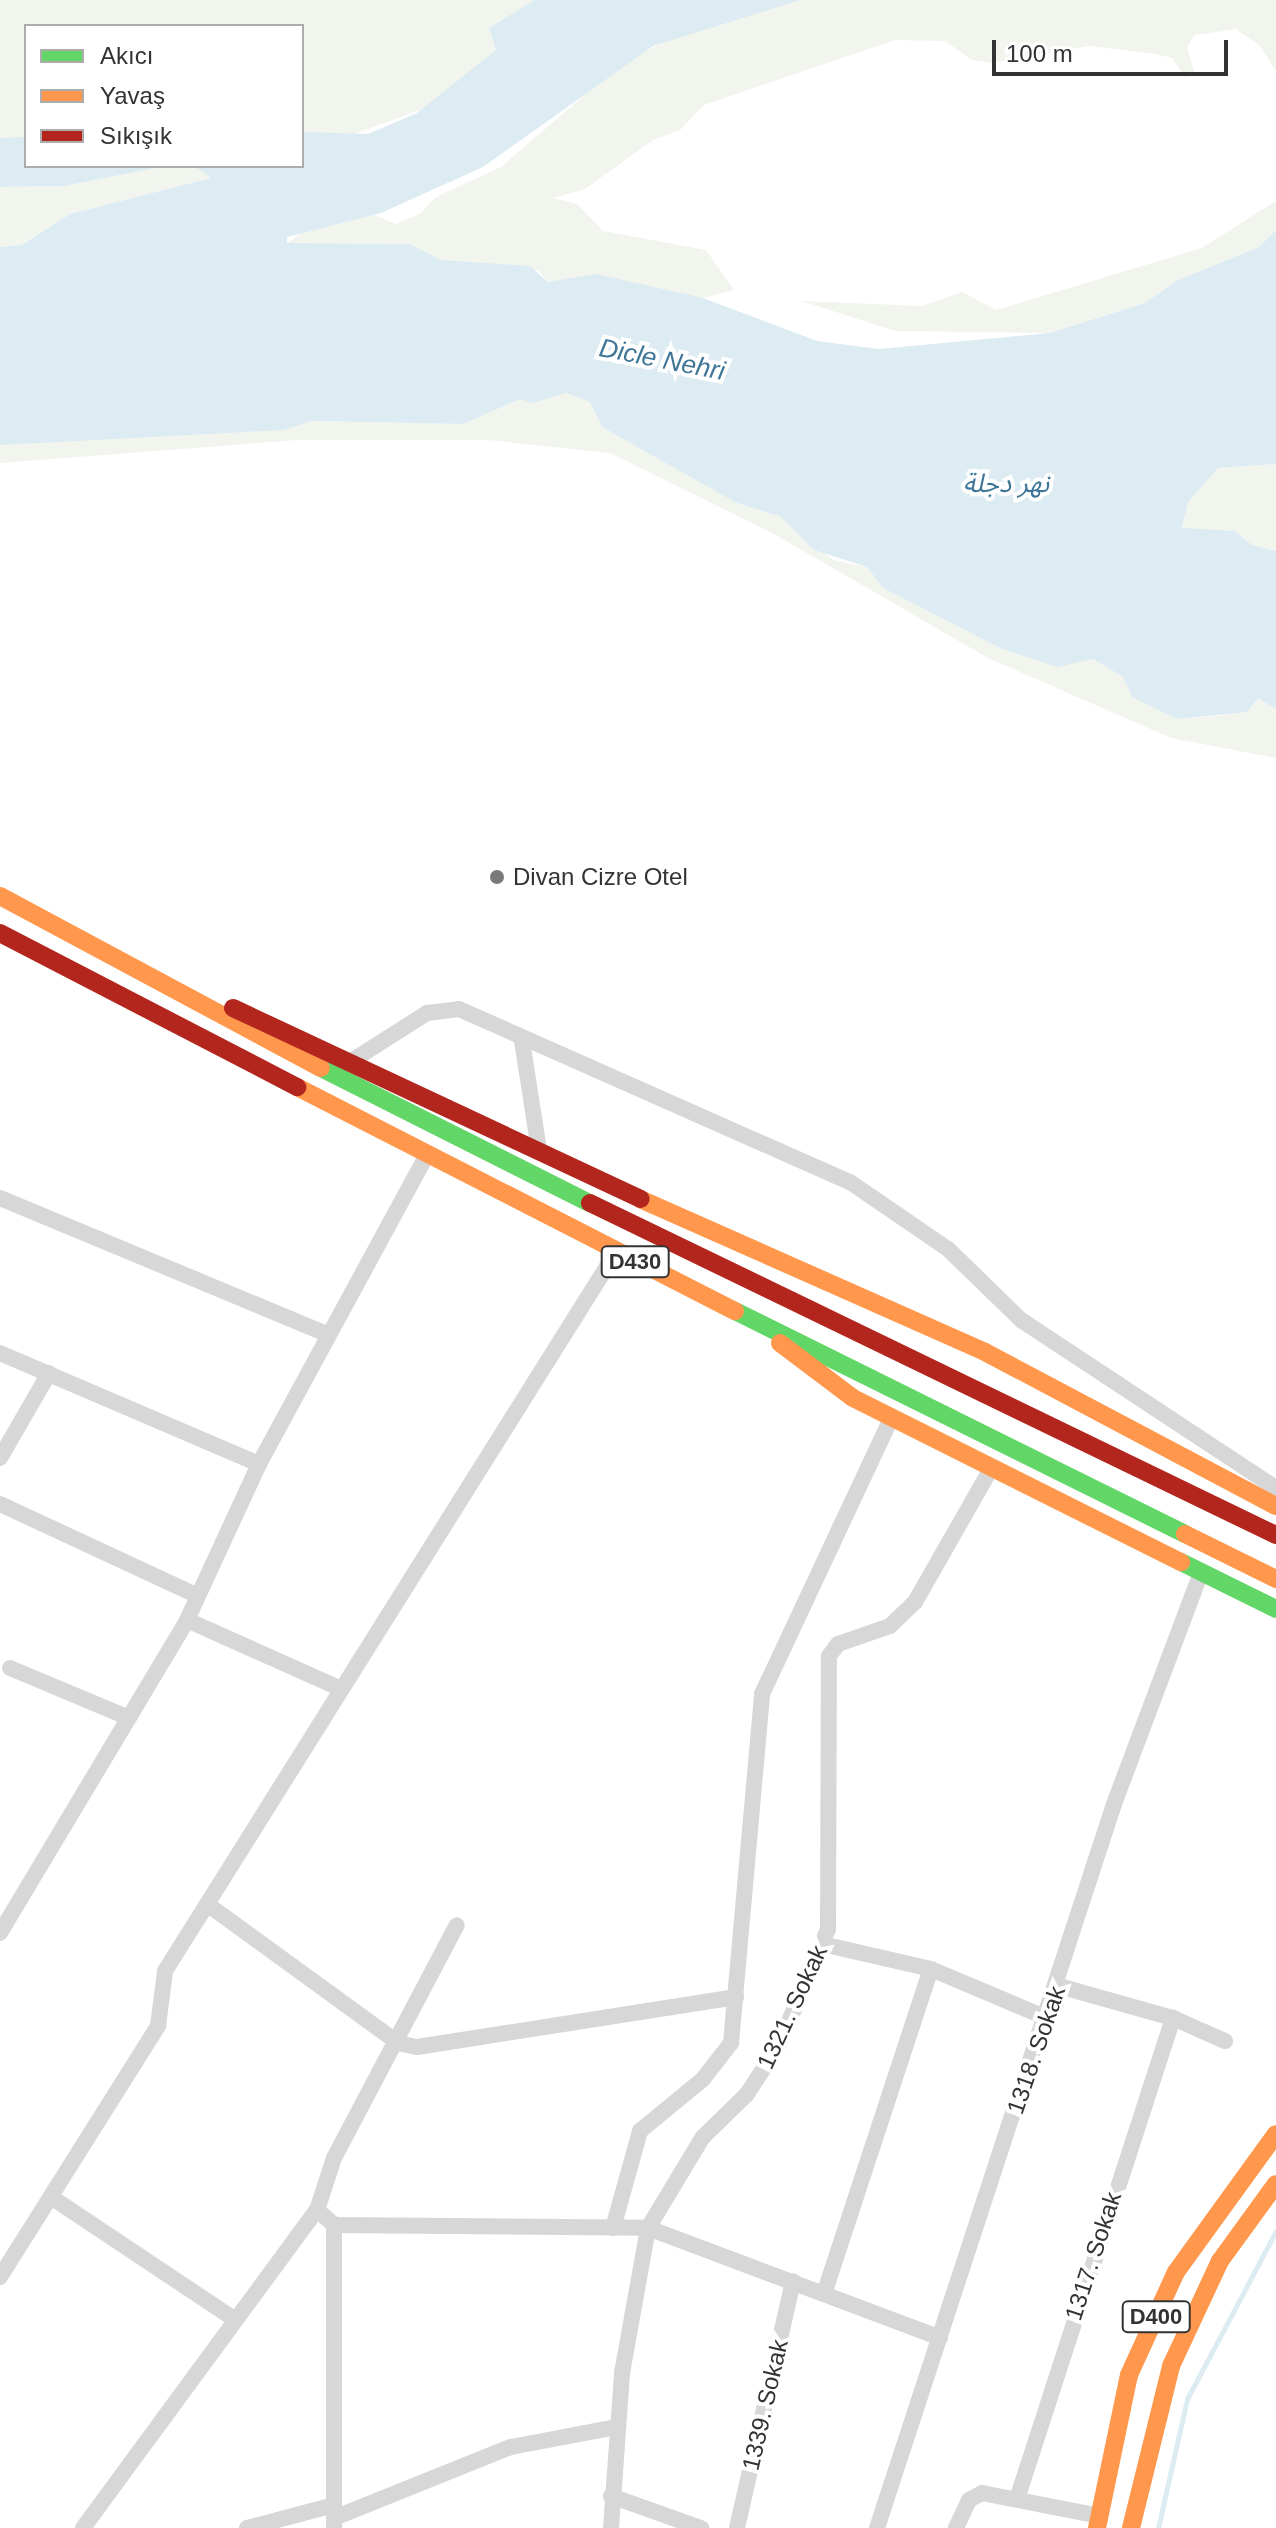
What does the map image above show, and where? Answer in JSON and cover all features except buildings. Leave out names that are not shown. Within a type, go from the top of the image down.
[{"type":"main road","name":"D430","points":[[0,896],[409,1115],[1276,1535]]},
{"type":"main road","name":"D430","points":[[0,933],[616,1252],[1276,1579]]},
{"type":"main road","points":[[125,963],[353,1060],[757,1254],[985,1352],[1276,1506]]},
{"type":"main road","points":[[742,1314],[891,1418],[1200,1575],[1276,1609]]},
{"type":"main road","name":"D400","points":[[1098,2522],[1129,2375],[1176,2272],[1276,2134]]},
{"type":"main road","name":"D400","points":[[1131,2528],[1171,2366],[1220,2261],[1276,2184]]},
{"type":"street","points":[[353,1060],[427,1013],[459,1009],[512,1029],[522,1041],[869,1191],[948,1249],[1021,1320],[1276,1488]]},
{"type":"street","points":[[522,1041],[539,1149]]},
{"type":"street","points":[[0,1933],[187,1620],[259,1464],[427,1154]]},
{"type":"street","points":[[0,1198],[329,1335]]},
{"type":"street","points":[[0,2277],[54,2199],[158,2026],[165,1971],[616,1252]]},
{"type":"street","points":[[0,1353],[259,1464]]},
{"type":"street","points":[[0,1458],[49,1373]]},
{"type":"street","points":[[613,2228],[640,2131],[723,2056],[736,1997],[762,1694],[891,1418]]},
{"type":"street","name":"1321. Sokak","points":[[611,2528],[617,2427],[648,2228],[703,2137],[747,2094],[779,2045],[822,1944],[833,1817],[829,1656],[838,1644],[890,1626],[915,1602],[991,1469]]},
{"type":"street","points":[[0,1504],[196,1595]]},
{"type":"street","name":"1318. Sokak","points":[[877,2528],[1059,1986],[1114,1804],[1200,1575]]},
{"type":"street","points":[[187,1620],[341,1689]]},
{"type":"street","points":[[10,1668],[129,1718]]},
{"type":"street","points":[[207,1904],[398,2043],[417,2047],[736,1997]]},
{"type":"street","points":[[83,2528],[231,2317],[317,2210],[334,2158],[398,2043],[457,1925]]},
{"type":"street","points":[[822,1944],[931,1969],[1047,2018]]},
{"type":"street","points":[[824,2294],[931,1969]]},
{"type":"street","points":[[1059,1986],[1173,2018],[1225,2041]]},
{"type":"street","name":"1317. Sokak","points":[[1018,2496],[1173,2018]]},
{"type":"street","points":[[54,2199],[231,2317]]},
{"type":"street","points":[[317,2210],[334,2225],[648,2228],[940,2338]]},
{"type":"street","points":[[334,2225],[334,2517]]},
{"type":"street","name":"1339. Sokak","points":[[737,2528],[793,2281]]},
{"type":"street","points":[[247,2528],[334,2517],[511,2447],[617,2427]]},
{"type":"street","points":[[956,2528],[969,2500],[982,2493],[1018,2496],[1098,2522]]},
{"type":"street","points":[[611,2496],[701,2528]]},
{"type":"shaded area","points":[[0,0],[534,0],[489,28],[496,50],[431,106],[343,138],[304,132],[304,24],[24,24],[24,138],[0,138]]},
{"type":"shaded area","points":[[800,0],[1276,0],[1276,71],[1260,46],[1236,29],[1195,35],[1187,47],[1194,71],[1186,78],[1172,58],[1156,54],[1089,46],[992,63],[972,60],[945,41],[895,40],[704,105],[680,130],[653,140],[585,189],[553,198],[577,204],[603,231],[706,250],[734,290],[703,298],[586,277],[548,282],[538,270],[440,260],[410,244],[287,243],[308,229],[374,215],[396,224],[421,213],[436,197],[501,167],[625,60],[693,29]]},
{"type":"shaded area","points":[[156,168],[197,168],[211,178],[70,214],[20,245],[0,247],[0,187],[64,186]]},
{"type":"shaded area","points":[[1276,201],[1276,230],[1260,247],[1176,281],[1145,303],[1050,333],[895,331],[802,301],[922,306],[962,292],[996,310],[1202,248]]},
{"type":"shaded area","points":[[566,393],[590,402],[602,427],[736,502],[781,517],[833,560],[867,567],[883,588],[1002,649],[1050,664],[1093,659],[1123,677],[1132,697],[1179,719],[1225,715],[1258,698],[1276,709],[1276,758],[1171,738],[988,658],[774,534],[610,453],[488,440],[297,440],[0,463],[0,445],[122,434],[255,432],[311,421],[463,424],[520,399]]},
{"type":"shaded area","points":[[1276,464],[1276,551],[1252,545],[1235,531],[1182,529],[1188,502],[1217,468]]},
{"type":"water","name":"نهر دجلة","points":[[534,0],[800,0],[653,46],[483,167],[381,213],[287,237],[287,243],[410,244],[441,260],[530,266],[548,282],[596,274],[703,298],[817,341],[879,349],[1050,333],[1145,303],[1176,281],[1259,247],[1276,230],[1276,464],[1218,468],[1188,502],[1182,528],[1235,531],[1252,545],[1276,551],[1276,709],[1258,698],[1247,712],[1177,719],[1132,697],[1123,677],[1093,659],[1057,667],[1002,649],[883,588],[867,567],[814,550],[781,517],[735,502],[602,427],[590,402],[566,393],[533,403],[520,399],[463,424],[311,421],[284,430],[0,445],[0,247],[21,245],[70,214],[211,178],[197,168],[304,168],[304,132],[368,134],[417,113],[496,50],[489,28]]},
{"type":"water","points":[[24,137],[24,168],[156,168],[64,186],[0,187],[0,138]]},
{"type":"waterway","points":[[1158,2528],[1187,2399],[1276,2231]]},
{"type":"traffic: fast","points":[[321,1068],[590,1203]]},
{"type":"traffic: fast","points":[[735,1311],[1185,1534]]},
{"type":"traffic: fast","points":[[1181,1562],[1276,1609]]},
{"type":"traffic: slow","points":[[0,896],[321,1068]]},
{"type":"traffic: slow","points":[[297,1087],[735,1311]]},
{"type":"traffic: slow","points":[[640,1199],[985,1352],[1276,1506]]},
{"type":"traffic: slow","points":[[780,1343],[853,1398],[1181,1562]]},
{"type":"traffic: slow","points":[[1185,1534],[1276,1579]]},
{"type":"traffic: slow","points":[[1097,2528],[1129,2375],[1176,2272],[1276,2134]]},
{"type":"traffic: slow","points":[[1131,2528],[1171,2366],[1220,2261],[1276,2184]]},
{"type":"traffic: jam","points":[[0,933],[297,1087]]},
{"type":"traffic: jam","points":[[233,1008],[640,1199]]},
{"type":"traffic: jam","points":[[590,1203],[1276,1535]]},
{"type":"place","name":"Divan Cizre Otel","points":[[497,877]]},
{"type":"water label","name":"Dicle Nehri","points":[[662,360]]}]
